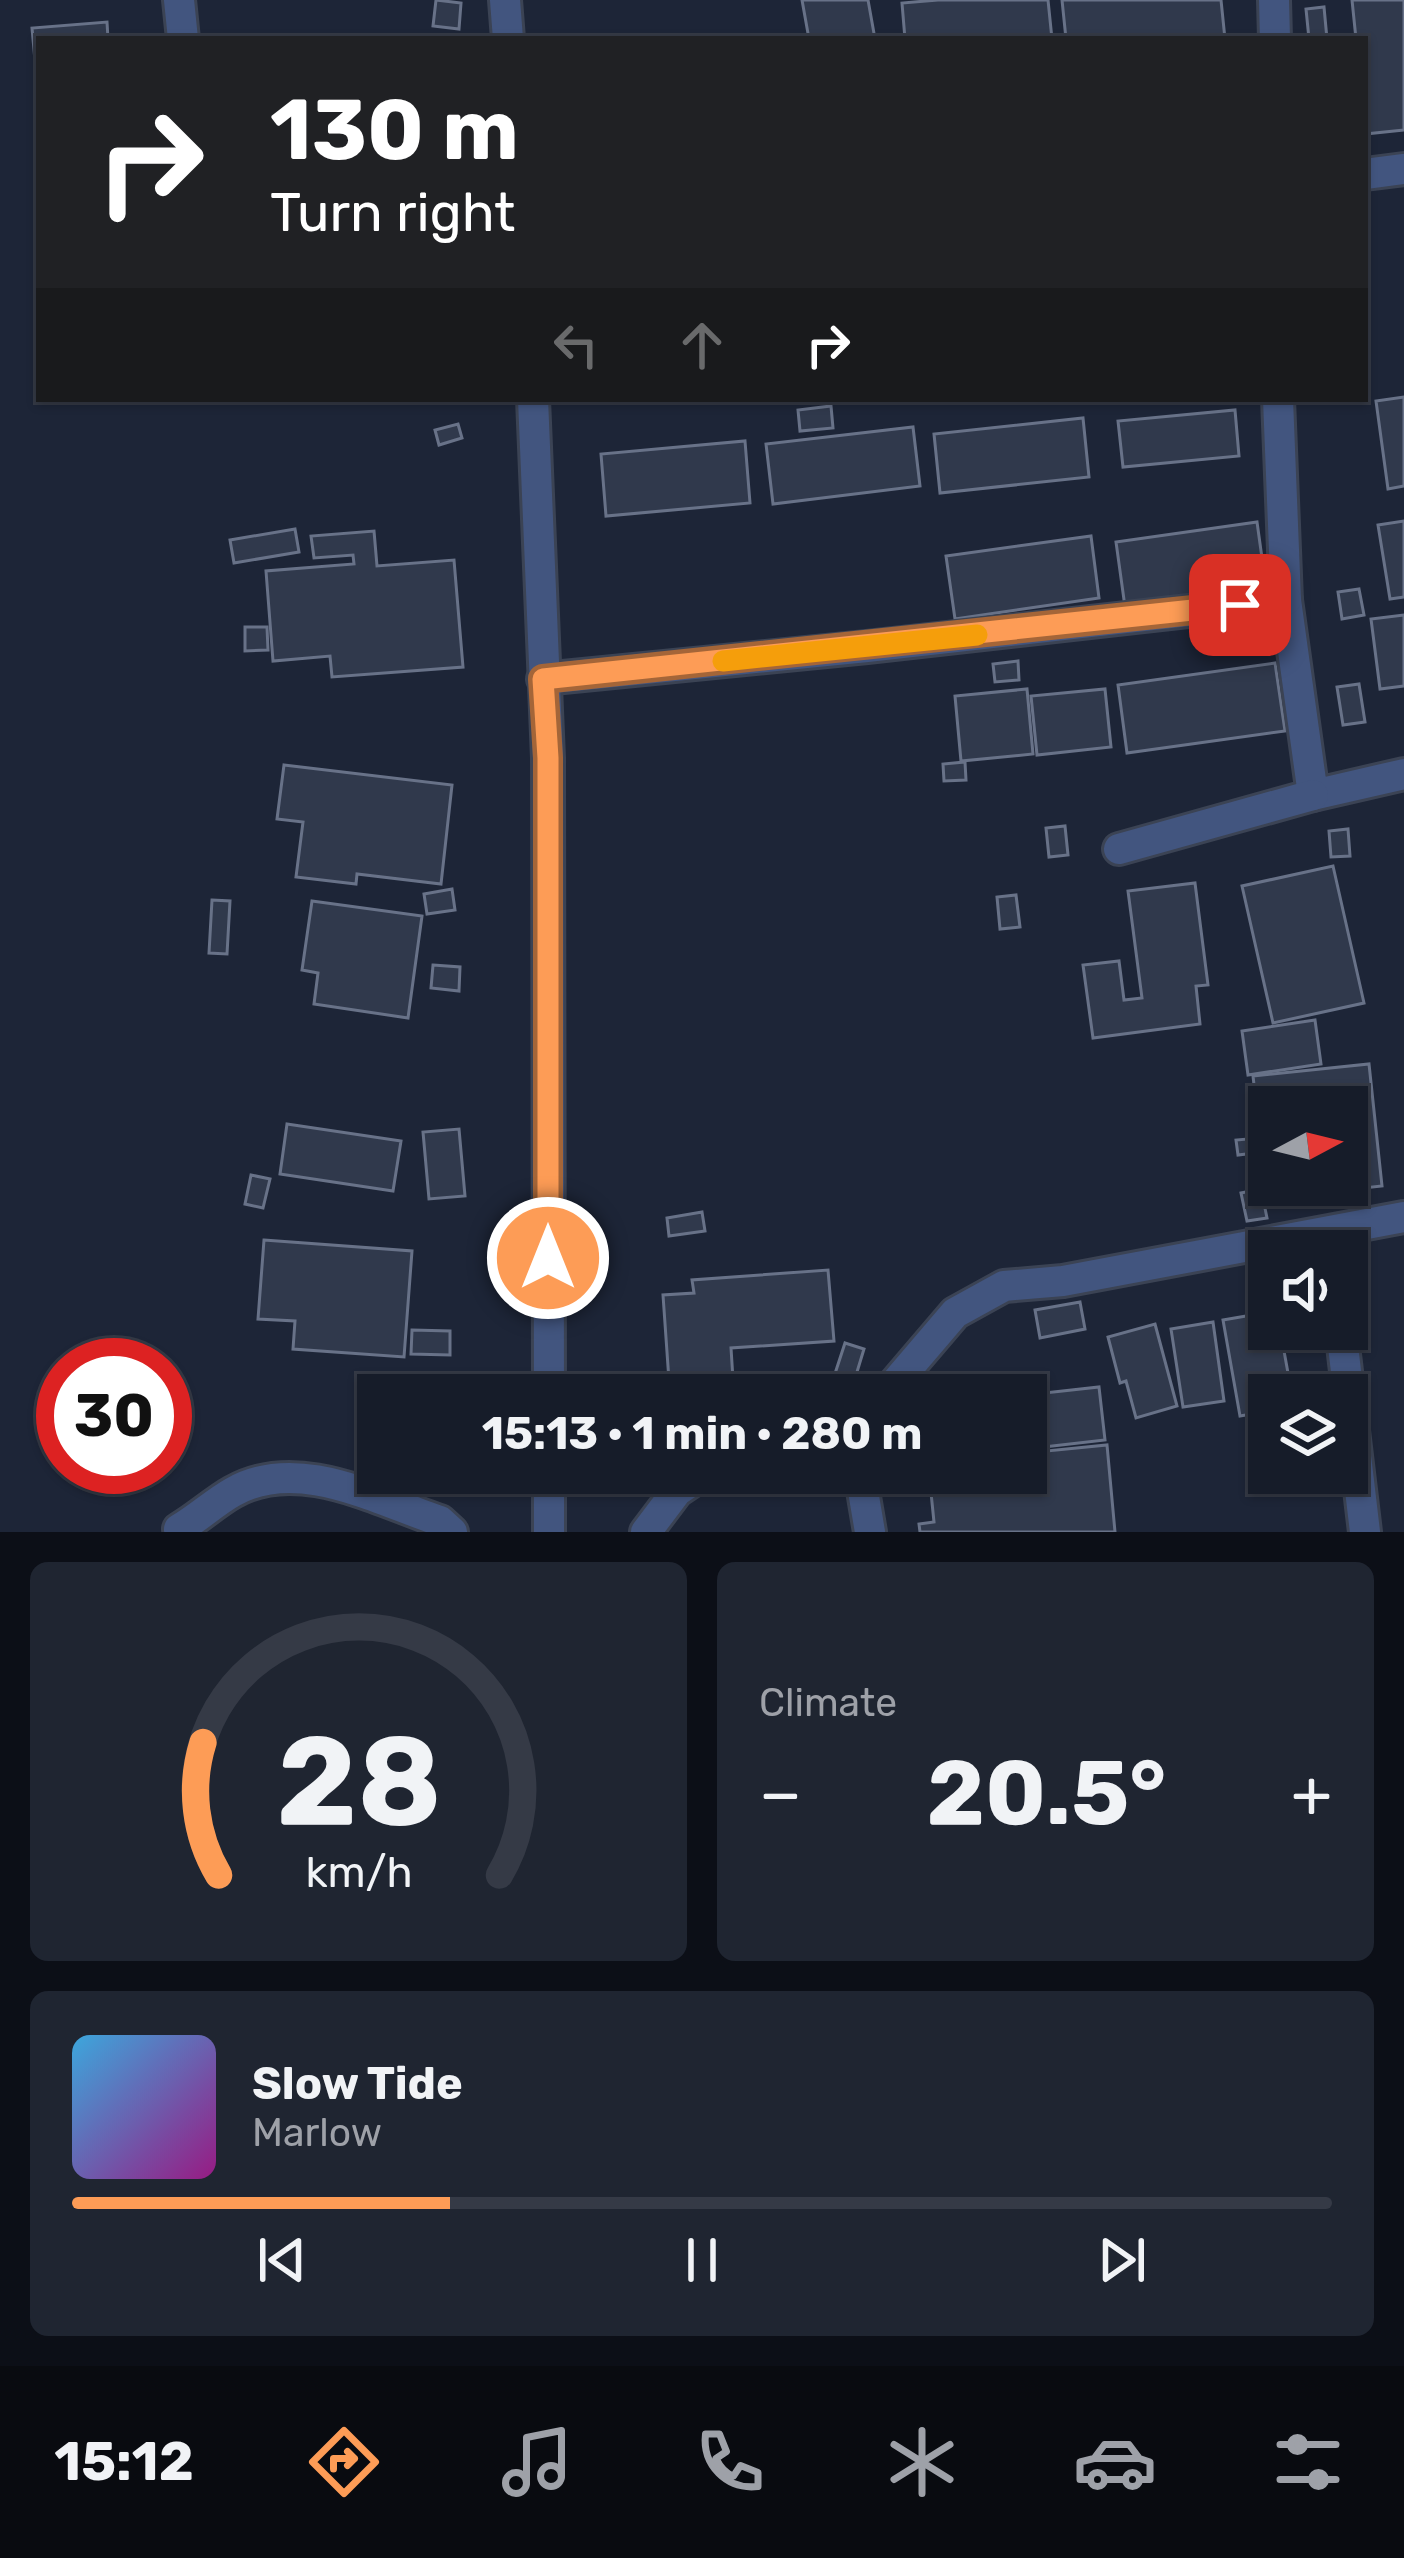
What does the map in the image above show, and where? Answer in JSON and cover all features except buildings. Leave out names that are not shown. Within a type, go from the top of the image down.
[{"type":"street","points":[[179,0],[182,36]]},
{"type":"street","points":[[506,0],[508,36]]},
{"type":"street","points":[[1274,0],[1276,36]]},
{"type":"street","points":[[1368,174],[1404,169]]},
{"type":"street","points":[[541,402],[548,758],[549,1374]]},
{"type":"street","points":[[1278,402],[1286,600],[1312,795]]},
{"type":"street","points":[[543,679],[1286,600]]},
{"type":"street","points":[[1119,849],[1404,774]]},
{"type":"street","points":[[1364,1230],[1404,1217]]},
{"type":"street","points":[[903,1374],[955,1312],[1004,1286],[1248,1253]]},
{"type":"street","points":[[1344,1350],[1365,1532]]},
{"type":"street","points":[[179,1529],[232,1492],[267,1478],[307,1477],[440,1521],[452,1532]]},
{"type":"street","points":[[549,1494],[549,1532]]},
{"type":"street","points":[[646,1532],[675,1494]]},
{"type":"street","points":[[864,1494],[870,1532]]},
{"type":"slow traffic","points":[[723,661],[977,635]]},
{"type":"route","points":[[548,1258],[548,758],[543,679],[1240,605]]}]
